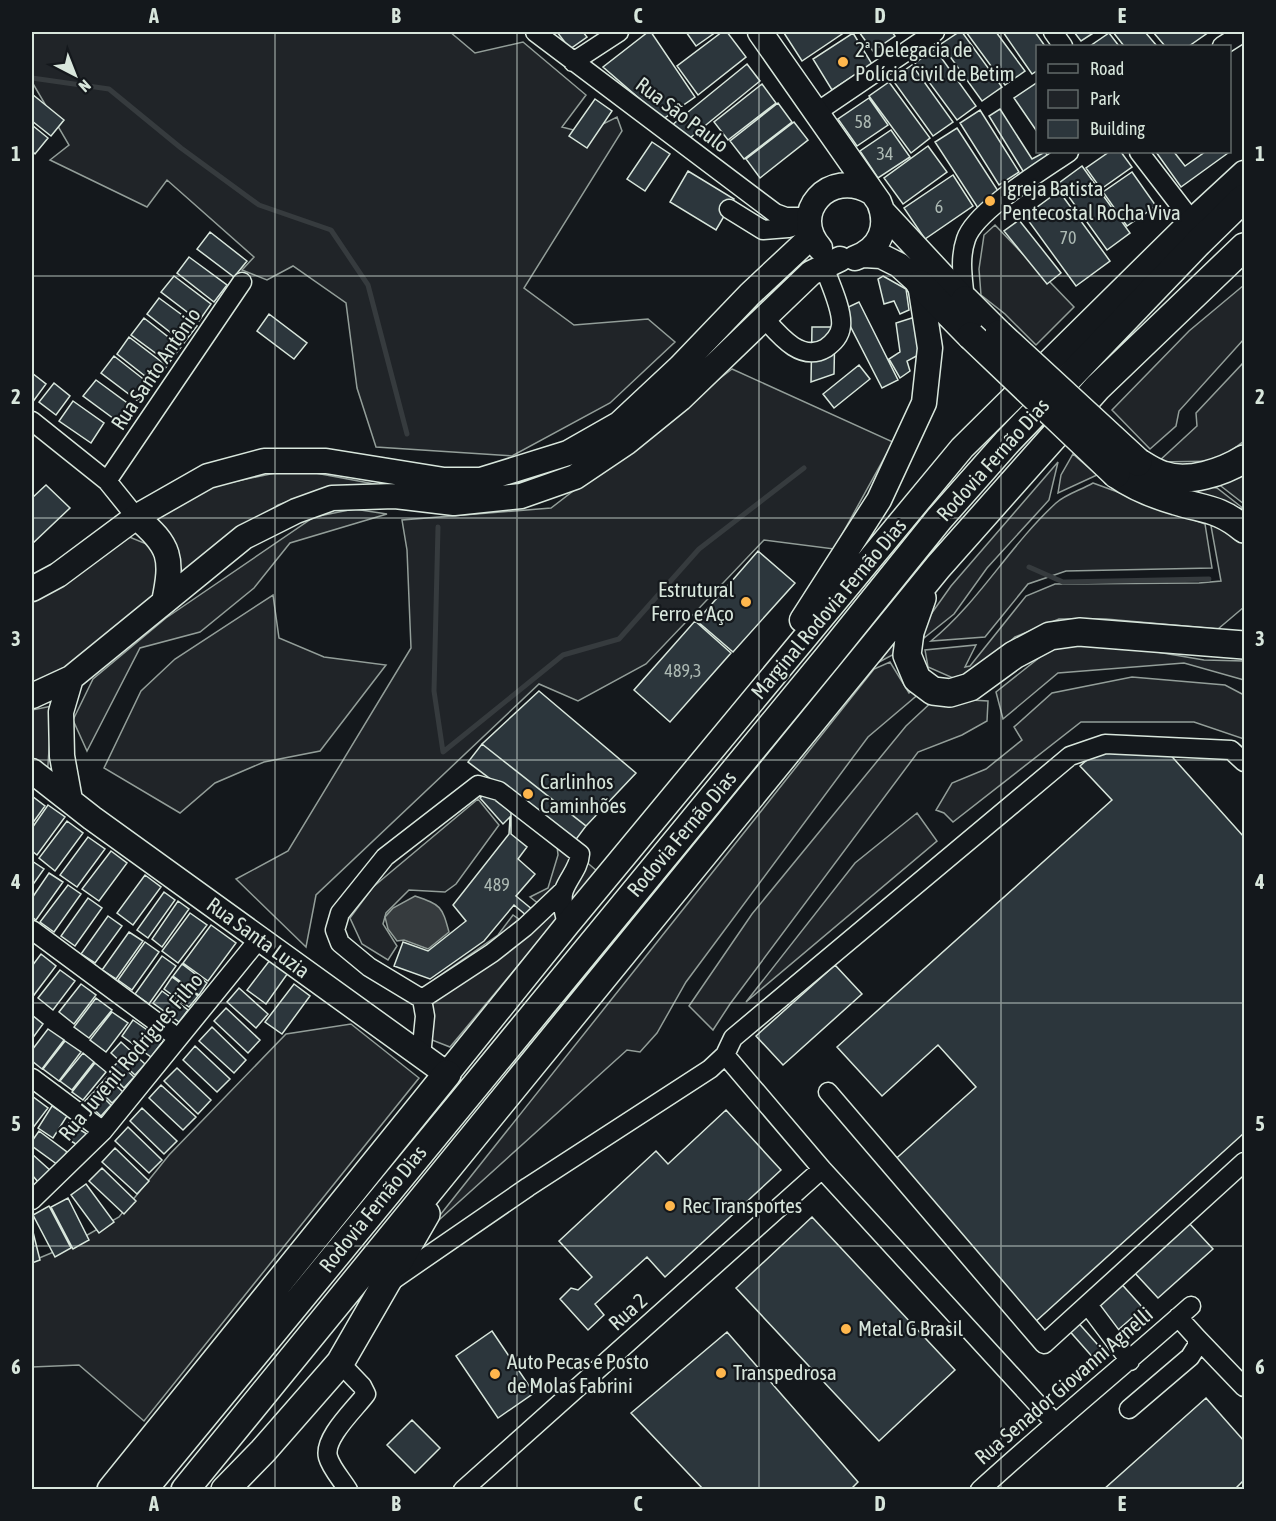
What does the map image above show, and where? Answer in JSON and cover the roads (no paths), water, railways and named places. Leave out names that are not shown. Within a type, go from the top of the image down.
[{"type":"highway","name":"Rodovia Fernão Dias","points":[[143,1490],[939,519],[1008,441],[1198,243],[1245,198]]},
{"type":"highway","name":"Rodovia Fernão Dias","points":[[185,1490],[938,567],[1097,388],[1242,250]]},
{"type":"highway","points":[[920,284],[971,336],[1159,496],[1210,509],[1230,517],[1245,529]]},
{"type":"highway","points":[[965,300],[1127,468],[1183,478],[1209,473],[1235,465],[1245,459]]},
{"type":"highway","points":[[938,567],[917,607],[910,632],[908,655],[917,679],[933,691],[950,693],[969,687],[1014,656],[1050,636],[1079,632],[1232,644],[1245,625]]},
{"type":"highway","points":[[111,1490],[447,1074]]},
{"type":"highway","points":[[225,1490],[263,1451],[340,1363],[464,1148]]},
{"type":"main road","points":[[760,32],[879,202],[884,213],[965,300]]},
{"type":"main road","points":[[32,589],[58,576],[136,517],[208,476],[264,461],[326,461],[444,480],[481,480],[568,453],[618,424],[680,367],[750,294],[811,224],[816,201],[824,192],[833,173],[836,160],[832,135]]},
{"type":"main road","name":"Marginal Rodovia Fernão Dias","points":[[447,1074],[567,925],[962,448],[1192,221],[1245,173]]},
{"type":"main road","points":[[824,192],[835,186],[848,184],[860,186],[871,192]]},
{"type":"main road","points":[[32,696],[71,678],[244,537],[296,511],[332,498],[394,496],[454,503],[521,496],[575,477],[627,442],[680,399],[811,273],[832,263],[864,255],[874,248],[881,237],[884,213]]},
{"type":"main road","points":[[811,224],[823,251],[832,263]]},
{"type":"main road","points":[[737,720],[879,500],[924,403],[930,348],[920,284],[899,265],[881,256],[864,255]]},
{"type":"main road","points":[[136,517],[163,542],[169,560],[169,580],[164,602]]},
{"type":"main road","points":[[70,800],[62,756],[61,712],[71,678]]},
{"type":"main road","name":"Rua Santa Luzia","points":[[32,771],[259,939],[447,1074]]},
{"type":"street","name":"Rua São Paulo","points":[[535,32],[775,213],[811,224]]},
{"type":"street","points":[[573,62],[619,32]]},
{"type":"street","points":[[817,112],[935,32]]},
{"type":"street","points":[[1053,32],[1062,45]]},
{"type":"street","points":[[1224,45],[1244,32]]},
{"type":"street","points":[[965,300],[961,266],[966,237],[983,215],[1068,153]]},
{"type":"street","points":[[1140,153],[1192,221]]},
{"type":"street","points":[[729,208],[763,231],[811,224]]},
{"type":"street","points":[[764,318],[799,351],[819,352],[835,342],[842,325],[832,263]]},
{"type":"street","name":"Rua Santo Antônio","points":[[107,481],[242,282]]},
{"type":"street","points":[[32,421],[107,481],[136,517]]},
{"type":"street","points":[[386,1285],[528,1187],[710,1069],[725,1055],[733,1038],[1070,756],[1105,744],[1231,750],[1245,762]]},
{"type":"street","points":[[421,1056],[425,1016],[422,999],[369,967],[340,944],[335,930],[340,913],[385,857],[472,789],[478,785],[499,791],[578,850],[580,863],[564,890],[525,927],[492,953],[422,999]]},
{"type":"street","points":[[564,890],[562,902],[567,925]]},
{"type":"street","points":[[32,930],[178,1038]]},
{"type":"street","name":"Rua Juvenil Rodrigues Filho","points":[[32,1200],[103,1131],[259,939]]},
{"type":"street","points":[[725,1055],[822,1168],[1054,1422]]},
{"type":"street","points":[[32,1078],[103,1131]]},
{"type":"street","points":[[828,1092],[1044,1344],[1245,1162]]},
{"type":"street","name":"Rua 2","points":[[463,1490],[822,1168]]},
{"type":"street","points":[[1088,1305],[1130,1360]]},
{"type":"street","name":"Rua Senador Giovanni Agnelli","points":[[980,1490],[1054,1422],[1130,1360],[1184,1311],[1197,1338]]},
{"type":"street","points":[[1197,1338],[1245,1387]]},
{"type":"street","points":[[1129,1409],[1190,1357],[1197,1346],[1197,1338]]},
{"type":"street","points":[[340,1363],[362,1386],[366,1394],[334,1433],[328,1448],[328,1458],[348,1490]]},
{"type":"waterway","points":[[32,78],[109,89],[181,148],[259,205],[331,230],[368,285],[407,434]]},
{"type":"waterway","points":[[438,527],[434,691],[443,752],[563,655],[619,639],[699,549],[804,468]]},
{"type":"waterway","points":[[1029,567],[1063,582],[1209,579]]},
{"type":"place","name":"2ª Delegacia de Polícia Civil de Betim","points":[[843,62]]},
{"type":"place","name":"Igreja Batista Pentecostal Rocha Viva","points":[[990,201]]},
{"type":"place","name":"Estrutural Ferro e Aço","points":[[746,602]]},
{"type":"place","name":"Carlinhos Caminhões","points":[[528,794]]},
{"type":"place","name":"Rec Transportes","points":[[670,1206]]},
{"type":"place","name":"Metal G Brasil","points":[[846,1329]]},
{"type":"place","name":"Transpedrosa","points":[[721,1373]]},
{"type":"place","name":"Auto Pecas e Posto de Molas Fabrini","points":[[495,1374]]}]
